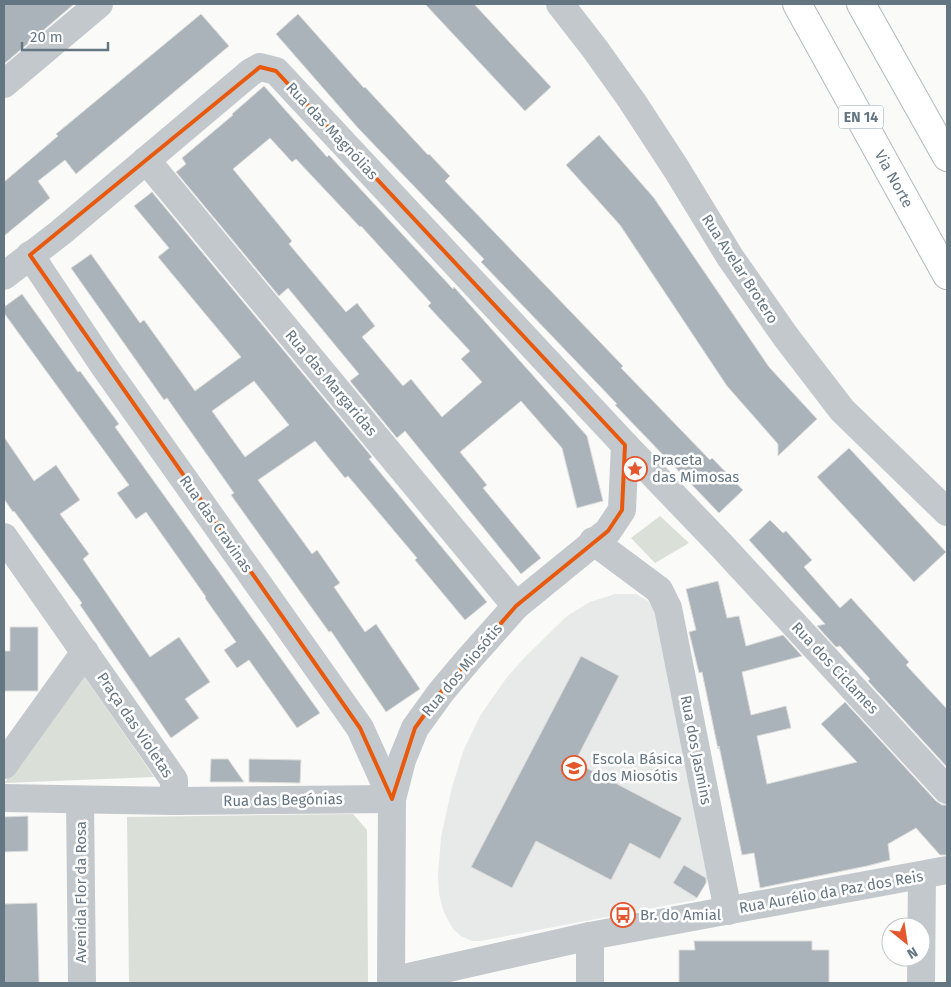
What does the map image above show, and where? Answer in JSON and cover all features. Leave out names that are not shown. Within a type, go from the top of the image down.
[{"type":"highway","name":"Via Norte","points":[[797,4],[947,275]]},
{"type":"highway","points":[[861,4],[947,157]]},
{"type":"highway","points":[[883,4],[924,114]]},
{"type":"street","points":[[4,84],[99,4]]},
{"type":"street","name":"Rua Avelar Brotero","points":[[560,4],[632,101],[678,170],[730,257],[786,337],[842,410],[947,512]]},
{"type":"street","name":"Rua das Magnólias","points":[[4,276],[60,233],[251,72],[260,67],[276,71],[625,446]]},
{"type":"street","name":"Rua das Margaridas","points":[[146,160],[516,606]]},
{"type":"street","name":"Rua das Cravinas","points":[[30,255],[104,366],[360,728],[392,798]]},
{"type":"street","points":[[593,542],[608,531],[622,510],[625,446]]},
{"type":"street","name":"Rua dos Ciclames","points":[[625,446],[722,546],[947,790]]},
{"type":"street","points":[[4,537],[85,652]]},
{"type":"street","name":"Rua dos Miosótis","points":[[391,982],[392,798],[402,760],[416,728],[441,692],[516,606],[593,542]]},
{"type":"street","name":"Rua dos Jasmins","points":[[593,542],[659,590],[668,608],[728,911]]},
{"type":"street","name":"Praça das Violetas","points":[[4,765],[85,652],[174,780],[174,801],[4,798]]},
{"type":"street","name":"Rua das Begónias","points":[[174,801],[392,798]]},
{"type":"street","name":"Avenida Flor da Rosa","points":[[80,800],[82,983]]},
{"type":"street","points":[[921,983],[934,873]]},
{"type":"street","name":"Rua Aurélio da Paz dos Reis","points":[[391,982],[590,936],[934,873]]},
{"type":"street","points":[[590,936],[590,983]]},
{"type":"highlighted area","points":[[260,67],[276,71],[625,445],[622,510],[608,531],[516,606],[441,692],[415,728],[392,799],[360,728],[30,255]]},
{"type":"shaded area","points":[[660,516],[689,543],[655,563],[631,538]]},
{"type":"shaded area","name":"Escola Básica dos Miosótis","points":[[615,594],[636,594],[648,601],[658,616],[708,880],[695,900],[481,941],[472,941],[461,936],[449,922],[443,910],[439,894],[438,876],[441,837],[452,787],[464,749],[480,716],[507,677],[524,658],[567,616],[590,602]]},
{"type":"shaded area","points":[[84,676],[154,777],[4,783]]},
{"type":"shaded area","points":[[353,814],[367,830],[368,983],[129,983],[127,817]]},
{"type":"building","points":[[4,4],[74,4],[4,64]]},
{"type":"building","points":[[425,4],[474,4],[551,87],[525,111]]},
{"type":"building","points":[[201,14],[229,46],[76,174],[65,160],[38,181],[50,198],[4,236],[4,182],[58,136],[56,134]]},
{"type":"building","points":[[298,14],[364,88],[450,176],[445,181],[623,366],[621,368],[710,460],[712,458],[743,490],[719,513],[481,262],[484,259],[358,128],[276,34]]},
{"type":"building","points":[[264,86],[327,157],[329,155],[453,289],[454,287],[587,436],[603,501],[577,508],[562,448],[521,401],[460,452],[487,485],[483,488],[541,558],[521,574],[405,431],[397,438],[350,381],[359,374],[288,288],[279,296],[176,172],[186,164],[182,158]],"holes":[[[270,138],[292,162],[296,159],[361,226],[431,303],[428,306],[470,351],[461,359],[482,382],[442,417],[411,379],[403,386],[362,337],[375,326],[357,303],[346,312],[289,244],[292,241],[233,169]]]},
{"type":"building","points":[[599,135],[654,198],[769,367],[817,419],[778,456],[778,444],[727,386],[620,225],[566,165]]},
{"type":"building","points":[[152,192],[372,457],[369,459],[487,602],[465,620],[415,560],[417,558],[348,476],[345,478],[315,441],[258,480],[312,554],[317,550],[340,583],[334,587],[365,632],[376,624],[420,689],[386,712],[331,631],[329,632],[231,495],[234,493],[167,398],[164,400],[71,268],[91,254],[140,323],[144,320],[195,391],[241,357],[158,257],[169,248],[134,206]],"holes":[[[254,381],[289,425],[245,457],[212,411]]]},
{"type":"building","points":[[22,294],[78,372],[80,371],[119,424],[115,427],[320,713],[297,728],[249,660],[237,668],[224,650],[236,642],[146,512],[136,519],[117,493],[129,485],[4,313],[4,307]]},
{"type":"building","points":[[4,437],[34,481],[56,465],[80,500],[60,514],[89,554],[83,559],[150,657],[179,637],[210,682],[185,699],[199,718],[171,738],[80,605],[82,603],[4,499]]},
{"type":"building","points":[[849,448],[946,552],[914,582],[817,477]]},
{"type":"building","points":[[770,520],[783,533],[786,531],[812,560],[804,567],[840,608],[851,598],[909,662],[906,665],[947,709],[947,767],[868,681],[870,679],[840,646],[836,647],[817,626],[825,624],[749,540]]},
{"type":"building","points":[[718,581],[727,618],[739,616],[746,646],[783,635],[802,656],[742,672],[751,715],[786,706],[791,728],[757,736],[767,784],[857,762],[821,724],[845,702],[936,801],[942,805],[947,805],[947,855],[940,855],[916,828],[888,844],[890,860],[760,888],[754,853],[742,855],[702,672],[699,673],[689,632],[696,630],[686,589]]},
{"type":"building","points":[[10,627],[38,627],[38,691],[4,691],[4,651],[10,651]]},
{"type":"building","points":[[581,656],[619,676],[575,762],[682,818],[660,859],[630,843],[611,880],[536,841],[512,888],[471,867]]},
{"type":"building","points":[[211,759],[228,759],[244,782],[210,782]]},
{"type":"building","points":[[249,759],[301,760],[300,783],[249,782]]},
{"type":"building","points":[[28,816],[28,851],[4,852],[4,817]]},
{"type":"building","points":[[684,865],[706,878],[706,883],[697,898],[673,883]]},
{"type":"building","points":[[37,903],[39,983],[4,983],[4,904]]},
{"type":"building","points":[[694,941],[812,941],[812,950],[829,950],[829,983],[679,983],[679,950],[695,950]]},
{"type":"place","name":"Praceta das Mimosas","points":[[635,469]]},
{"type":"place","name":"Escola Básica dos Miosótis","points":[[574,768]]},
{"type":"place","name":"Br. do Amial","points":[[623,915]]}]
